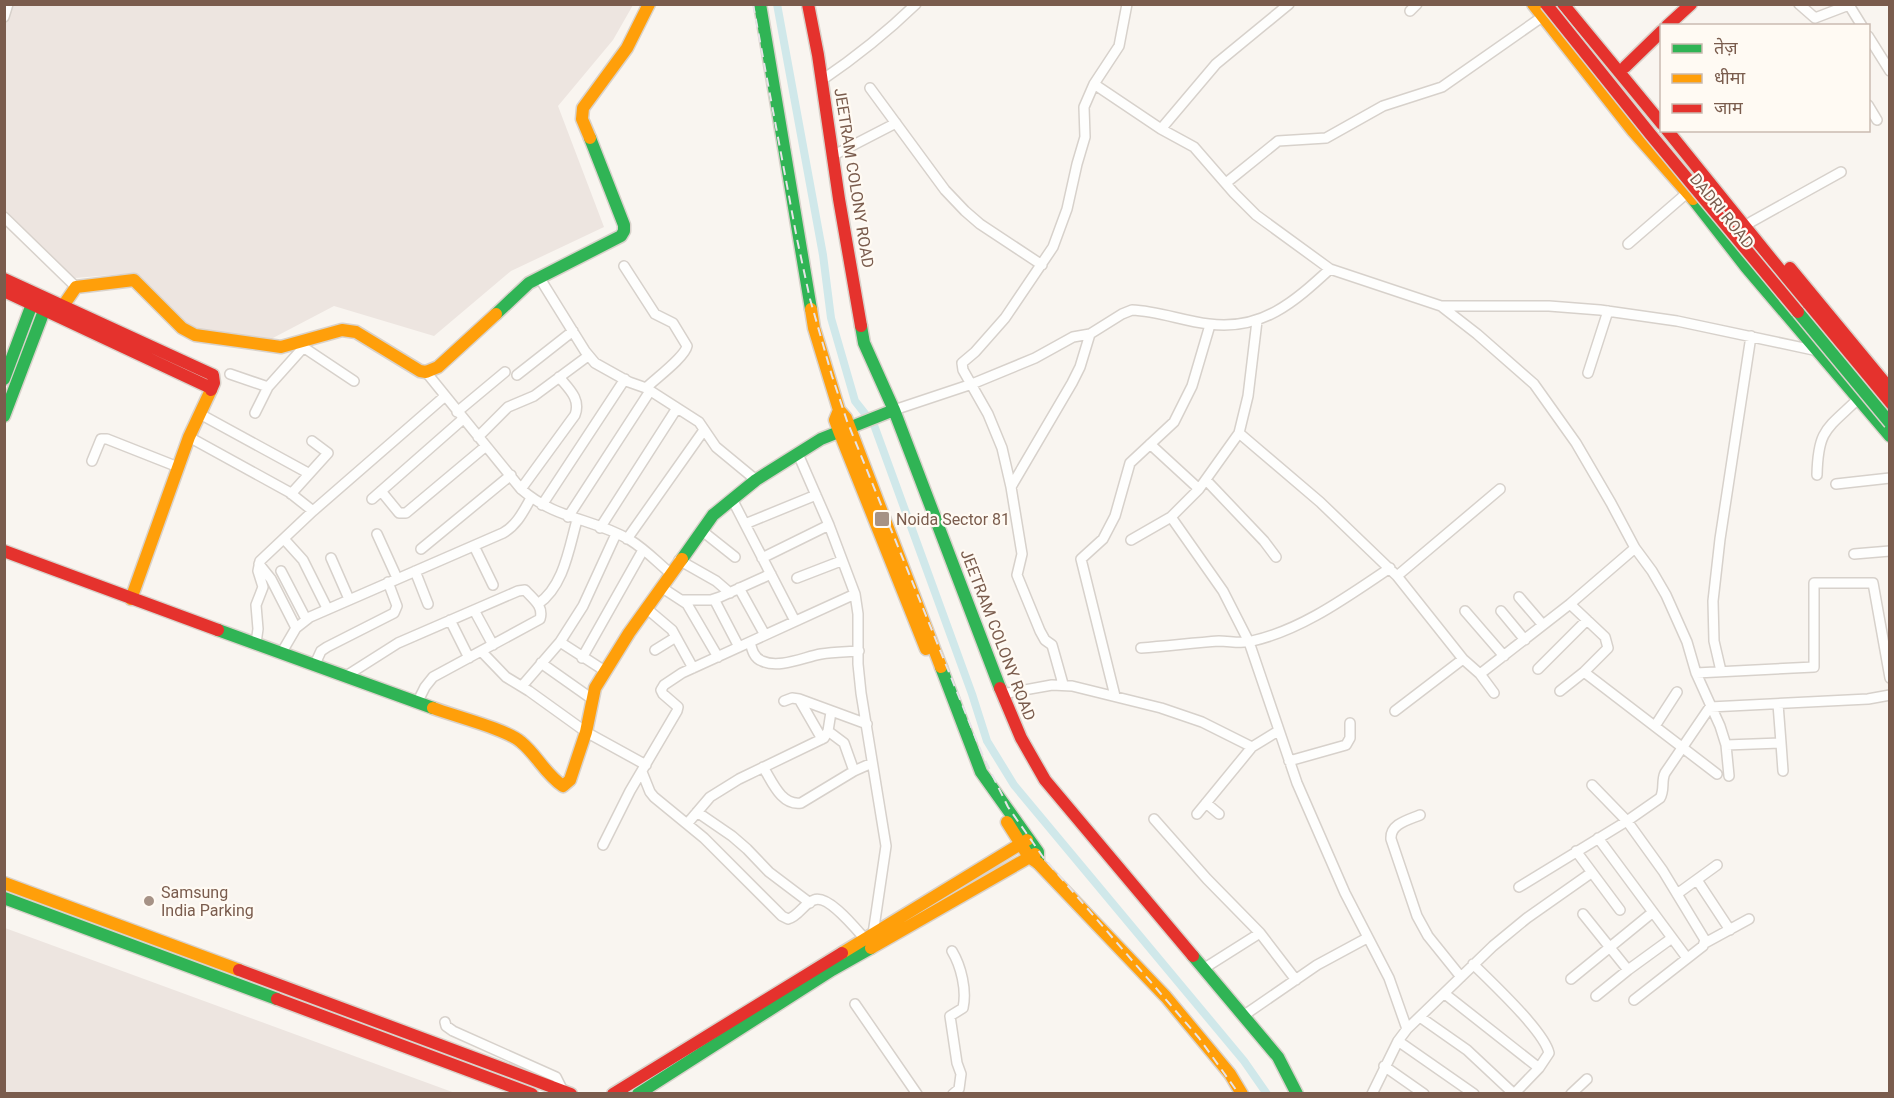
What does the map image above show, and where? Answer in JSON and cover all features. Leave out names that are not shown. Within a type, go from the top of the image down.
[{"type":"street","points":[[4,17],[8,4]]},
{"type":"street","points":[[63,306],[76,287],[89,283],[134,280],[182,328],[195,334],[280,347],[304,344],[342,330],[349,330],[420,371],[426,372],[438,367],[520,289],[538,277],[617,239],[624,231],[624,225],[582,119],[582,113],[583,108],[627,48],[649,4]]},
{"type":"street","points":[[760,4],[814,328],[839,410],[835,420],[849,426],[975,769],[1035,857],[1166,998],[1230,1074],[1242,1094]]},
{"type":"street","name":"JEETRAM COLONY ROAD","points":[[808,4],[864,343],[889,412],[1021,738],[1045,780],[1278,1057],[1297,1094]]},
{"type":"street","points":[[822,80],[865,50],[916,4]]},
{"type":"street","points":[[1063,684],[1052,645],[1045,640],[1040,631],[1017,575],[1022,554],[1011,488],[996,430],[963,370],[962,363],[1005,318],[1042,265],[1056,240],[1067,209],[1085,137],[1083,111],[1094,84],[1119,46],[1127,4]]},
{"type":"street","points":[[1161,129],[1222,58],[1289,4]]},
{"type":"street","name":"DADRI ROAD","points":[[1533,4],[1746,267],[1858,399],[1888,428]]},
{"type":"street","points":[[1546,4],[1888,428]]},
{"type":"street","points":[[1563,4],[1660,122]]},
{"type":"street","points":[[1573,4],[1660,110]]},
{"type":"street","points":[[1669,24],[1691,4]]},
{"type":"street","points":[[1799,4],[1817,22],[1848,5],[1861,24]]},
{"type":"street","points":[[1226,183],[1278,141],[1326,138],[1383,106],[1442,87],[1542,17]]},
{"type":"street","points":[[1625,67],[1660,33]]},
{"type":"street","points":[[1870,38],[1890,71]]},
{"type":"street","points":[[1094,84],[1161,129],[1194,147],[1256,214],[1330,269],[1441,306],[1567,306],[1751,336],[1818,351]]},
{"type":"street","points":[[870,88],[945,190],[965,211],[980,224],[1042,265]]},
{"type":"street","points":[[1870,107],[1877,120]]},
{"type":"street","points":[[834,155],[896,123]]},
{"type":"street","points":[[1669,132],[1890,406]]},
{"type":"street","name":"DADRI ROAD","points":[[1679,132],[1890,389]]},
{"type":"street","points":[[1751,222],[1841,172]]},
{"type":"street","points":[[1628,244],[1687,193]]},
{"type":"street","points":[[4,217],[76,287]]},
{"type":"street","points":[[538,604],[554,588],[573,518],[648,390],[661,373],[684,355],[687,346],[673,323],[654,314],[624,266]]},
{"type":"street","points":[[4,551],[518,739],[563,786],[570,780],[586,732],[595,688],[605,672],[646,608],[701,530],[713,515],[756,480],[849,426],[972,384],[1035,358],[1073,337],[1089,334],[1132,310],[1210,325],[1257,321],[1266,318],[1302,294],[1330,269]]},
{"type":"street","points":[[538,277],[588,356],[600,366],[648,390],[699,422],[716,447],[756,480]]},
{"type":"street","points":[[4,279],[34,298],[211,388]]},
{"type":"street","points":[[4,291],[34,298]]},
{"type":"street","points":[[4,380],[34,298]]},
{"type":"street","points":[[47,304],[63,306],[209,371],[213,375],[211,388],[189,437],[131,599]]},
{"type":"street","points":[[4,417],[47,304]]},
{"type":"street","points":[[1441,306],[1525,376],[1547,400],[1576,443],[1635,548],[1666,594],[1687,642],[1696,673],[1720,726],[1726,745],[1730,776]]},
{"type":"street","points":[[1588,373],[1608,311]]},
{"type":"street","points":[[1131,540],[1171,517],[1199,489],[1239,434],[1248,396],[1257,321]]},
{"type":"street","points":[[1115,696],[1081,559],[1103,539],[1115,516],[1130,463],[1174,422],[1184,404],[1199,365],[1210,325]]},
{"type":"street","points":[[518,375],[573,331]]},
{"type":"street","points":[[1011,488],[1072,383],[1082,361],[1089,334]]},
{"type":"street","points":[[1721,670],[1714,641],[1713,601],[1720,539],[1751,336]]},
{"type":"street","points":[[304,344],[354,381]]},
{"type":"street","points":[[255,413],[268,387],[304,344]]},
{"type":"street","points":[[478,437],[508,407],[534,396],[588,356]]},
{"type":"street","points":[[426,372],[444,397],[531,498],[542,505],[627,539],[670,573]]},
{"type":"street","points":[[372,499],[505,372]]},
{"type":"street","points":[[230,374],[268,387]]},
{"type":"street","points":[[521,489],[578,407],[575,397],[559,377]]},
{"type":"street","points":[[542,505],[625,380]]},
{"type":"street","points":[[256,643],[258,629],[256,605],[263,587],[258,571],[260,561],[444,397]]},
{"type":"street","points":[[1817,475],[1818,445],[1822,436],[1858,399]]},
{"type":"street","points":[[600,528],[676,408]]},
{"type":"street","points":[[200,414],[308,473]]},
{"type":"street","points":[[627,539],[704,430]]},
{"type":"street","points":[[1239,434],[1320,502],[1390,568],[1463,659],[1480,674],[1494,693]]},
{"type":"street","points":[[189,437],[291,494],[313,512]]},
{"type":"street","points":[[92,461],[101,439],[107,439],[178,467]]},
{"type":"street","points":[[291,494],[328,453],[312,441]]},
{"type":"street","points":[[1150,444],[1199,489]]},
{"type":"street","points":[[381,491],[396,511],[406,513],[486,446]]},
{"type":"street","points":[[798,454],[829,525],[855,594],[858,614],[861,693],[886,846],[869,937]]},
{"type":"street","points":[[421,549],[511,475]]},
{"type":"street","points":[[1836,484],[1890,478]]},
{"type":"street","points":[[1206,480],[1264,541],[1276,557]]},
{"type":"street","points":[[1397,576],[1500,489]]},
{"type":"street","points":[[745,524],[816,495]]},
{"type":"street","points":[[282,652],[296,628],[306,619],[512,528],[531,498]]},
{"type":"street","points":[[732,499],[795,621]]},
{"type":"street","points":[[1171,517],[1223,591],[1249,642],[1289,761],[1345,893],[1389,978],[1407,1029]]},
{"type":"street","points":[[762,558],[829,525]]},
{"type":"street","points":[[701,530],[735,557]]},
{"type":"street","points":[[315,664],[321,651],[327,647],[394,613],[397,606],[392,580],[377,534]]},
{"type":"street","points":[[522,686],[560,642],[583,606],[616,534]]},
{"type":"street","points":[[284,538],[303,560],[327,608]]},
{"type":"street","points":[[474,546],[493,585]]},
{"type":"street","points":[[1480,674],[1570,604],[1635,548]]},
{"type":"street","points":[[582,658],[643,550]]},
{"type":"street","points":[[1854,554],[1890,551]]},
{"type":"street","points":[[331,558],[349,599]]},
{"type":"street","points":[[679,560],[734,591],[765,635]]},
{"type":"street","points":[[797,578],[841,561]]},
{"type":"street","points":[[259,564],[271,579],[296,628]]},
{"type":"street","points":[[1141,648],[1217,641],[1249,642],[1299,623],[1353,593],[1390,568]]},
{"type":"street","points":[[281,571],[306,619]]},
{"type":"street","points":[[415,571],[428,604]]},
{"type":"street","points":[[683,600],[714,599],[771,574]]},
{"type":"street","points":[[1696,673],[1814,667],[1814,583],[1873,583],[1890,678]]},
{"type":"street","points":[[661,587],[683,600],[694,614],[718,657]]},
{"type":"street","points":[[346,676],[398,643],[522,590],[525,590],[538,604],[541,610],[540,619],[433,677],[417,703]]},
{"type":"street","points":[[603,845],[677,711],[678,706],[661,690],[664,685],[693,668],[855,594]]},
{"type":"street","points":[[1519,597],[1543,625]]},
{"type":"street","points":[[714,599],[739,647]]},
{"type":"street","points":[[1560,691],[1584,672],[1608,648],[1605,637],[1570,604]]},
{"type":"street","points":[[646,608],[666,623],[693,668]]},
{"type":"street","points":[[474,610],[493,645]]},
{"type":"street","points":[[1465,611],[1504,656]]},
{"type":"street","points":[[1501,611],[1525,640]]},
{"type":"street","points":[[1538,669],[1587,620]]},
{"type":"street","points":[[450,621],[469,658]]},
{"type":"street","points":[[655,650],[676,637]]},
{"type":"street","points":[[560,642],[605,672]]},
{"type":"street","points":[[750,642],[755,656],[760,661],[768,663],[783,663],[824,653],[859,651]]},
{"type":"street","points":[[481,651],[499,672],[586,732],[644,768],[650,792],[742,873],[782,916],[788,919],[793,918],[814,900],[827,901],[869,937]]},
{"type":"street","points":[[1395,711],[1463,659]]},
{"type":"street","points":[[541,663],[592,699]]},
{"type":"street","points":[[1584,672],[1717,774]]},
{"type":"street","points":[[1002,694],[1063,684],[1161,708],[1202,722],[1252,747]]},
{"type":"street","points":[[1655,726],[1677,692]]},
{"type":"street","points":[[1710,707],[1778,705],[1868,699],[1890,695]]},
{"type":"street","points":[[784,701],[792,698],[799,699],[867,724]]},
{"type":"street","points":[[799,699],[825,735],[844,743],[854,771]]},
{"type":"street","points":[[1778,705],[1783,771]]},
{"type":"street","points":[[1519,887],[1627,821],[1660,798],[1663,777],[1710,707]]},
{"type":"street","points":[[687,824],[710,797],[825,735],[831,712]]},
{"type":"street","points":[[1289,761],[1346,745],[1350,738],[1350,723]]},
{"type":"street","points":[[1197,814],[1252,747],[1278,731]]},
{"type":"street","points":[[1726,745],[1781,743]]},
{"type":"street","points":[[763,767],[778,792],[793,804],[801,803],[854,771],[872,763]]},
{"type":"street","points":[[1592,785],[1627,821],[1663,871],[1705,943]]},
{"type":"street","points":[[1206,803],[1220,814]]},
{"type":"street","points":[[697,812],[732,836],[769,872],[810,903]]},
{"type":"street","points":[[1420,815],[1394,828],[1391,839],[1417,916],[1428,936],[1461,977]]},
{"type":"street","points":[[1154,819],[1207,879],[1260,933],[1296,980]]},
{"type":"street","points":[[1598,838],[1687,958]]},
{"type":"street","points":[[613,1094],[1024,841]]},
{"type":"street","points":[[1576,851],[1620,910]]},
{"type":"street","points":[[638,1094],[832,970],[1035,857]]},
{"type":"street","points":[[1677,894],[1717,865]]},
{"type":"street","points":[[1372,1094],[1384,1066],[1407,1029],[1473,964],[1527,918],[1591,873]]},
{"type":"street","points":[[1697,880],[1730,930]]},
{"type":"street","points":[[4,883],[567,1091]]},
{"type":"street","points":[[4,898],[532,1094]]},
{"type":"street","points":[[1571,979],[1653,912]]},
{"type":"street","points":[[1582,914],[1628,970]]},
{"type":"street","points":[[1635,1000],[1705,943],[1749,919]]},
{"type":"street","points":[[1203,969],[1260,933]]},
{"type":"street","points":[[1243,1016],[1317,965],[1367,938]]},
{"type":"street","points":[[1596,996],[1672,938]]},
{"type":"street","points":[[952,951],[961,972],[964,1002],[963,1008],[950,1016],[957,1063],[961,1074],[959,1089],[953,1094]]},
{"type":"street","points":[[1420,1017],[1467,1050],[1514,1094],[1539,1068],[1549,1053],[1545,1042],[1517,1008],[1473,964]]},
{"type":"street","points":[[1445,994],[1539,1068]]},
{"type":"street","points":[[855,1004],[917,1094]]},
{"type":"street","points":[[445,1022],[446,1026],[453,1031],[556,1077],[567,1091]]},
{"type":"street","points":[[1398,1041],[1474,1094]]},
{"type":"street","points":[[1384,1066],[1424,1094]]},
{"type":"street","points":[[1571,1094],[1587,1078]]},
{"type":"shaded area","points":[[4,5],[633,5],[613,40],[558,106],[604,227],[511,271],[434,336],[334,306],[271,339],[176,326],[136,273],[75,278],[5,220]]},
{"type":"shaded area","points":[[5,928],[455,1093],[5,1093]]},
{"type":"waterway","points":[[777,4],[823,255],[831,318],[855,401],[874,425],[987,741],[1014,785],[1244,1061],[1267,1094]]},
{"type":"railway","points":[[753,4],[797,239],[810,299],[832,376],[847,421],[983,756],[1008,807],[1043,857],[1199,1038],[1239,1094]]},
{"type":"traffic: fast","points":[[760,4],[811,309]]},
{"type":"traffic: fast","points":[[496,314],[529,283],[621,236],[624,231],[624,225],[590,138]]},
{"type":"traffic: fast","points":[[1693,199],[1746,267],[1890,436]]},
{"type":"traffic: fast","points":[[4,379],[35,296]]},
{"type":"traffic: fast","points":[[4,416],[47,303]]},
{"type":"traffic: fast","points":[[1798,312],[1890,423]]},
{"type":"traffic: fast","points":[[861,326],[864,343],[894,410],[1000,688]]},
{"type":"traffic: fast","points":[[682,559],[713,515],[756,480],[821,439],[894,410]]},
{"type":"traffic: fast","points":[[218,630],[433,708]]},
{"type":"traffic: fast","points":[[941,667],[981,772],[1038,852],[1038,863]]},
{"type":"traffic: fast","points":[[4,898],[277,999]]},
{"type":"traffic: fast","points":[[638,1094],[832,970],[871,948]]},
{"type":"traffic: fast","points":[[1193,956],[1278,1057],[1297,1094]]},
{"type":"traffic: slow","points":[[590,138],[582,119],[583,108],[627,48],[649,4]]},
{"type":"traffic: slow","points":[[1533,4],[1633,131],[1693,199]]},
{"type":"traffic: slow","points":[[63,306],[76,287],[134,280],[182,328],[195,335],[281,347],[342,330],[356,332],[420,371],[426,372],[438,367],[496,314]]},
{"type":"traffic: slow","points":[[811,309],[814,328],[839,410],[846,418],[941,667]]},
{"type":"traffic: slow","points":[[131,599],[189,437],[211,390]]},
{"type":"traffic: slow","points":[[839,410],[835,420],[839,431],[926,649]]},
{"type":"traffic: slow","points":[[433,708],[514,737],[527,747],[551,776],[563,786],[570,780],[586,732],[595,688],[629,633],[682,559]]},
{"type":"traffic: slow","points":[[1007,822],[1029,857],[1038,863],[1166,997],[1230,1074],[1242,1094]]},
{"type":"traffic: slow","points":[[842,953],[1027,840]]},
{"type":"traffic: slow","points":[[871,948],[1035,854]]},
{"type":"traffic: slow","points":[[4,883],[239,970]]},
{"type":"traffic: jam","points":[[808,4],[861,326]]},
{"type":"traffic: jam","points":[[1546,4],[1798,312]]},
{"type":"traffic: jam","points":[[1563,4],[1660,122]]},
{"type":"traffic: jam","points":[[1669,24],[1691,4]]},
{"type":"traffic: jam","points":[[1625,67],[1660,33]]},
{"type":"traffic: jam","points":[[1669,132],[1890,406]]},
{"type":"traffic: jam","points":[[1790,268],[1890,389]]},
{"type":"traffic: jam","points":[[4,279],[213,375],[214,383],[211,390]]},
{"type":"traffic: jam","points":[[4,291],[211,388]]},
{"type":"traffic: jam","points":[[4,551],[218,630]]},
{"type":"traffic: jam","points":[[1000,688],[1021,738],[1045,780],[1193,956]]},
{"type":"traffic: jam","points":[[613,1094],[842,953]]},
{"type":"traffic: jam","points":[[239,970],[571,1094]]},
{"type":"traffic: jam","points":[[277,999],[532,1094]]},
{"type":"place","name":"Noida Sector 81","points":[[882,519]]},
{"type":"place","name":"Samsung India Parking","points":[[149,901]]}]
